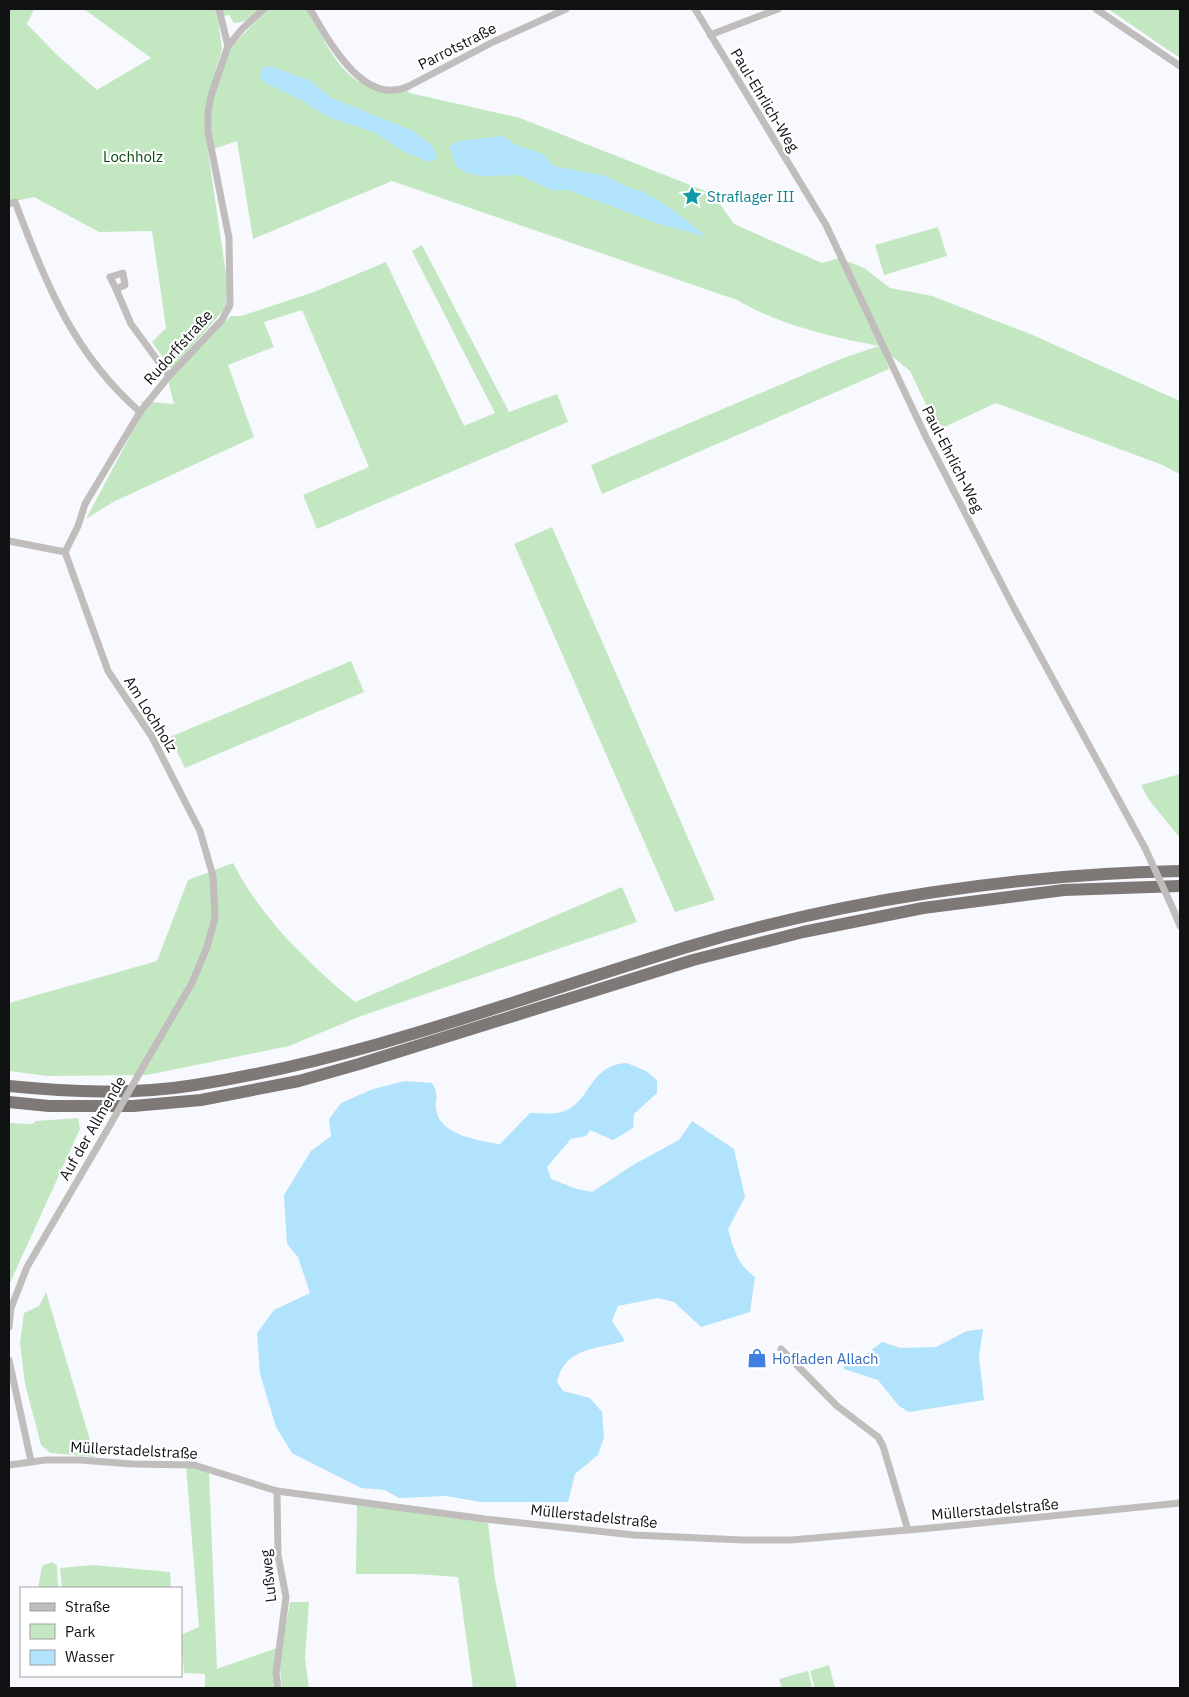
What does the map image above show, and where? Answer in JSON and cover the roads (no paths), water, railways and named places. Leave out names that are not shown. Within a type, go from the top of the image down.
[{"type":"highway","points":[[9,1086],[49,1090],[133,1091],[193,1086],[295,1066],[354,1051],[691,946],[805,917],[916,896],[1060,877],[1117,872],[1180,871]]},
{"type":"highway","points":[[9,1102],[48,1106],[133,1106],[201,1100],[299,1081],[693,960],[803,932],[923,908],[1064,890],[1180,886]]},
{"type":"street","points":[[219,9],[228,46]]},
{"type":"street","name":"Rudorffstraße","points":[[65,552],[78,526],[85,504],[140,412],[169,376],[222,320],[230,305],[229,238],[208,132],[211,96],[228,46],[242,29],[264,9]]},
{"type":"street","name":"Parrotstraße","points":[[310,9],[332,45],[352,72],[370,84],[387,89],[404,88],[566,9]]},
{"type":"street","name":"Paul-Ehrlich-Weg","points":[[694,9],[830,234],[926,438],[1014,608],[1145,848],[1180,926]]},
{"type":"street","points":[[710,35],[778,9]]},
{"type":"street","points":[[1096,9],[1180,66]]},
{"type":"street","points":[[9,204],[15,202],[49,289],[71,331],[103,376],[140,412]]},
{"type":"street","points":[[116,289],[132,324],[169,376]]},
{"type":"street","points":[[9,541],[65,552]]},
{"type":"street","name":"Am Lochholz","points":[[65,552],[108,671],[152,737],[200,831],[213,876],[214,918],[207,947]]},
{"type":"street","name":"Auf der Allmende","points":[[9,1327],[14,1299],[27,1267],[192,983],[207,947]]},
{"type":"street","points":[[781,1349],[837,1406],[878,1437],[884,1446],[908,1530]]},
{"type":"street","points":[[9,1360],[31,1462]]},
{"type":"street","name":"Müllerstadelstraße","points":[[9,1465],[80,1460],[132,1464],[194,1465],[277,1491],[485,1519],[634,1535],[743,1540],[791,1540],[1180,1503]]},
{"type":"street","name":"Lußweg","points":[[277,1491],[278,1555],[286,1596],[276,1674],[278,1688]]},
{"type":"water","points":[[264,66],[273,67],[309,80],[332,98],[413,131],[432,145],[437,159],[429,162],[404,152],[375,133],[328,117],[303,101],[263,82],[260,74]]},
{"type":"water","points":[[503,136],[516,145],[543,154],[554,166],[606,176],[632,189],[642,191],[672,209],[707,237],[659,224],[568,190],[551,190],[520,175],[481,176],[464,172],[456,166],[449,147],[458,141]]},
{"type":"water","points":[[627,1063],[646,1071],[657,1080],[657,1093],[634,1114],[633,1128],[613,1140],[590,1130],[586,1136],[571,1139],[547,1167],[551,1179],[577,1189],[592,1192],[633,1165],[679,1140],[692,1121],[734,1149],[745,1197],[728,1229],[734,1250],[740,1262],[755,1277],[750,1312],[701,1327],[674,1302],[658,1298],[618,1306],[612,1321],[625,1341],[574,1356],[566,1362],[557,1382],[563,1391],[590,1398],[602,1412],[604,1437],[598,1455],[575,1474],[568,1502],[481,1502],[446,1496],[399,1498],[385,1490],[361,1488],[292,1453],[276,1427],[260,1374],[257,1333],[274,1310],[310,1293],[298,1257],[287,1244],[284,1195],[311,1151],[331,1136],[329,1119],[341,1103],[373,1089],[405,1081],[432,1083],[436,1092],[437,1113],[440,1121],[446,1127],[463,1136],[500,1144],[530,1113],[554,1113],[571,1108],[604,1071],[614,1065]]},
{"type":"water","points":[[983,1329],[979,1357],[984,1400],[909,1412],[899,1406],[878,1380],[844,1369],[844,1360],[865,1355],[882,1342],[901,1348],[936,1347],[967,1331]]},
{"type":"place","name":"Straflager III","points":[[692,196]]},
{"type":"place","name":"Hofladen Allach","points":[[757,1358]]},
{"type":"park label","name":"Lochholz","points":[[133,156]]}]
